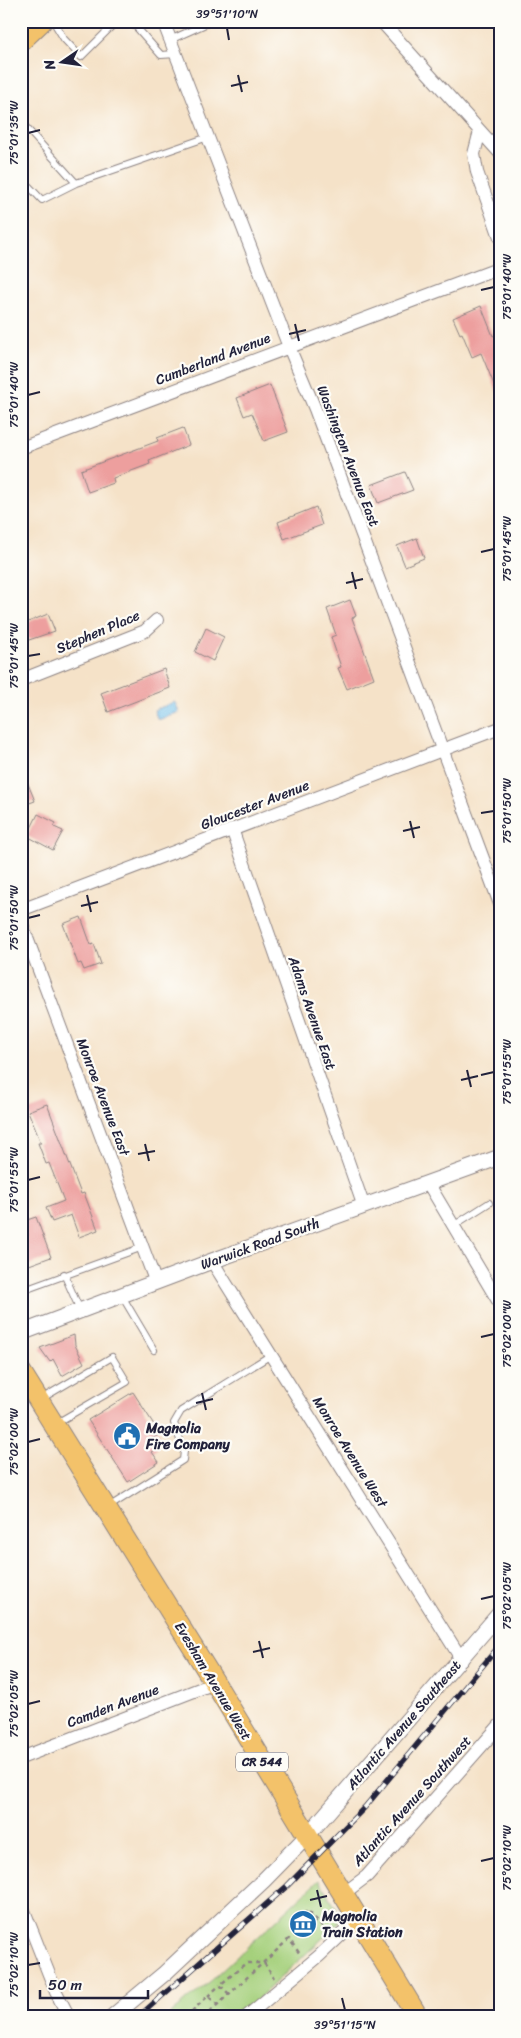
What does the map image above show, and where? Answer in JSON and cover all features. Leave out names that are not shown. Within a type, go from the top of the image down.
[{"type":"main road","points":[[21,42],[42,21]]},
{"type":"main road","name":"Evesham Avenue West","points":[[21,1372],[215,1683],[306,1836],[418,2017]]},
{"type":"street","name":"Washington Avenue East","points":[[163,21],[289,347],[315,409],[500,904]]},
{"type":"street","points":[[381,21],[500,153]]},
{"type":"street","points":[[480,131],[474,154],[477,172],[500,237]]},
{"type":"street","name":"Cumberland Avenue","points":[[21,448],[500,268]]},
{"type":"street","name":"Stephen Place","points":[[21,680],[145,631],[156,620]]},
{"type":"street","name":"Gloucester Avenue","points":[[21,910],[500,728]]},
{"type":"street","name":"Adams Avenue East","points":[[232,829],[364,1207]]},
{"type":"street","name":"Monroe Avenue East","points":[[21,922],[156,1283]]},
{"type":"street","name":"Warwick Road South","points":[[21,1333],[212,1261],[500,1157]]},
{"type":"street","points":[[428,1183],[500,1304]]},
{"type":"street","name":"Monroe Avenue West","points":[[212,1261],[462,1660]]},
{"type":"street","name":"Atlantic Avenue Southeast","points":[[112,2017],[165,1972],[264,1880],[306,1836],[462,1660],[500,1614]]},
{"type":"street","name":"Camden Avenue","points":[[21,1758],[215,1683]]},
{"type":"street","name":"Atlantic Avenue Southwest","points":[[343,1894],[367,1876],[499,1729]]},
{"type":"street","points":[[21,1903],[56,1992],[68,2017]]},
{"type":"street","points":[[246,2017],[319,1956],[358,1920]]},
{"type":"lane","points":[[53,21],[64,39],[81,57],[117,21]]},
{"type":"lane","points":[[131,21],[161,55],[176,54]]},
{"type":"lane","points":[[170,40],[212,21]]},
{"type":"lane","points":[[21,122],[76,183]]},
{"type":"lane","points":[[21,178],[42,200],[76,183],[208,136]]},
{"type":"lane","points":[[453,1226],[489,1203]]},
{"type":"lane","points":[[21,1288],[30,1288],[64,1274],[143,1247]]},
{"type":"lane","points":[[64,1274],[80,1310]]},
{"type":"lane","points":[[122,1295],[154,1350]]},
{"type":"lane","points":[[106,1508],[183,1460],[184,1451],[174,1423],[181,1411],[271,1355]]},
{"type":"lane","points":[[39,1400],[112,1357],[127,1382],[54,1424]]},
{"type":"path","points":[[309,1912],[327,1931]]},
{"type":"path","points":[[204,2017],[289,1939],[301,1955]]},
{"type":"path","points":[[186,2017],[246,1963],[264,1963]]},
{"type":"path","points":[[264,1963],[274,1978]]},
{"type":"path","points":[[220,1985],[229,1994]]},
{"type":"path","points":[[208,1996],[218,2004]]},
{"type":"green space","points":[[319,1880],[339,1913],[338,1924],[249,2007],[237,2017],[167,2017],[212,1980]]},
{"type":"water","points":[[175,702],[179,712],[158,720],[154,710]]},
{"type":"building","points":[[481,306],[493,336],[500,333],[500,399],[481,353],[472,357],[462,333],[460,334],[453,318]]},
{"type":"building","points":[[270,385],[288,432],[264,441],[252,413],[244,416],[237,398]]},
{"type":"building","points":[[183,428],[189,445],[149,461],[150,464],[113,478],[114,483],[88,492],[81,470],[158,441],[157,438]]},
{"type":"building","points":[[405,472],[413,490],[378,503],[371,485]]},
{"type":"building","points":[[316,507],[322,525],[284,539],[278,522]]},
{"type":"building","points":[[417,538],[424,558],[405,566],[397,546]]},
{"type":"building","points":[[350,600],[356,616],[352,618],[374,678],[347,689],[338,668],[341,667],[331,637],[336,635],[327,609]]},
{"type":"building","points":[[48,614],[55,631],[29,640],[23,624]]},
{"type":"building","points":[[206,628],[224,637],[213,661],[195,652]]},
{"type":"building","points":[[164,669],[170,688],[108,712],[101,693]]},
{"type":"building","points":[[21,767],[35,801],[21,806]]},
{"type":"building","points":[[38,814],[56,823],[54,827],[63,831],[53,850],[27,836]]},
{"type":"building","points":[[81,917],[91,945],[94,944],[101,964],[84,970],[81,963],[78,964],[63,924]]},
{"type":"building","points":[[47,1104],[81,1194],[84,1193],[98,1230],[79,1237],[71,1215],[52,1222],[46,1208],[64,1201],[49,1163],[46,1164],[38,1143],[41,1143],[28,1111]]},
{"type":"building","points":[[36,1217],[51,1257],[21,1268],[21,1222]]},
{"type":"building","points":[[74,1335],[75,1345],[84,1363],[62,1376],[53,1359],[50,1362],[40,1348]]},
{"type":"building","name":"Magnolia Fire Company","points":[[133,1392],[160,1434],[151,1439],[158,1448],[152,1452],[159,1462],[128,1482],[88,1420]]},
{"type":"building","name":"Magnolia Train Station","points":[[306,1911],[316,1922],[301,1936],[290,1925]]},
{"type":"railway","points":[[138,2017],[287,1886],[365,1807],[500,1645]]},
{"type":"place","name":"Magnolia Fire Company","points":[[127,1436]]},
{"type":"place","name":"Magnolia Train Station","points":[[303,1924]]}]
